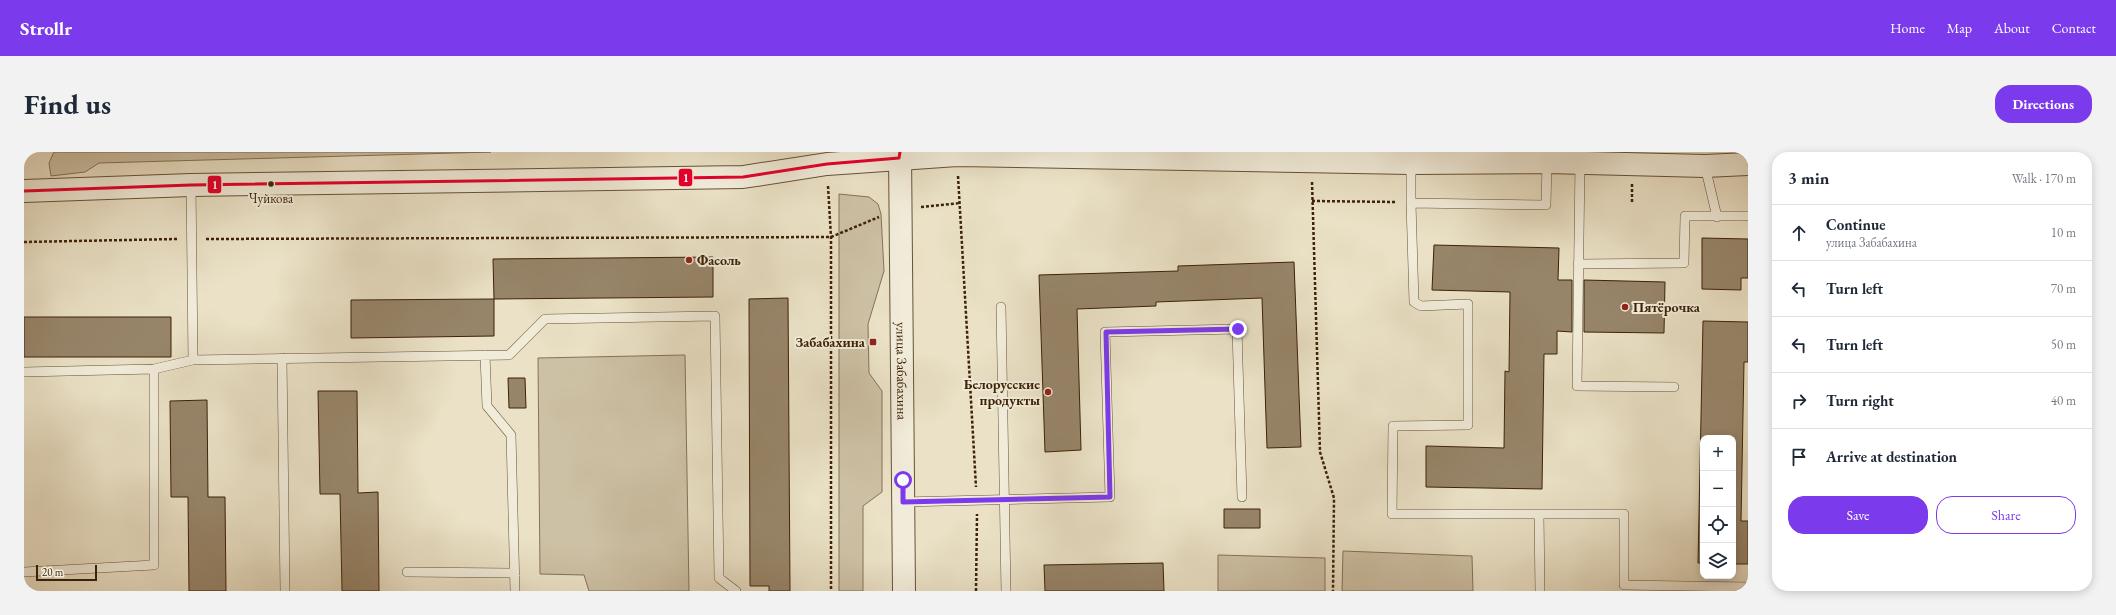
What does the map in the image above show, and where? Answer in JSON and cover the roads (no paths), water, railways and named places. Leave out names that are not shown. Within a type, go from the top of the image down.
[{"type":"street","points":[[24,191],[191,185],[743,176],[899,155],[1411,163],[1580,163],[1705,159],[1748,164]]},
{"type":"street","name":"улица Забабахина","points":[[899,155],[904,591]]},
{"type":"lane","points":[[1705,159],[1717,217]]},
{"type":"lane","points":[[1411,203],[1546,205],[1547,162]]},
{"type":"lane","points":[[1411,163],[1414,302],[1421,306],[1468,304],[1468,425],[1393,426],[1392,514],[1624,514],[1624,585],[1748,587]]},
{"type":"lane","points":[[1580,163],[1577,386],[1674,387]]},
{"type":"lane","points":[[191,185],[193,360]]},
{"type":"lane","points":[[1578,264],[1684,263],[1685,216],[1748,216]]},
{"type":"lane","points":[[1001,307],[1006,591]]},
{"type":"lane","points":[[24,372],[154,369],[193,360],[509,355],[545,319],[715,316],[719,578],[736,591]]},
{"type":"lane","points":[[903,502],[1110,497],[1106,332],[1238,329],[1242,497]]},
{"type":"lane","points":[[485,355],[487,406],[511,434],[515,591]]},
{"type":"lane","points":[[282,358],[285,591]]},
{"type":"lane","points":[[24,572],[154,565],[154,369]]},
{"type":"lane","points":[[1539,514],[1540,591]]},
{"type":"lane","points":[[407,572],[515,573]]},
{"type":"place","name":"Чуйкова","points":[[271,184]]},
{"type":"place","name":"Фасоль","points":[[689,260]]},
{"type":"place","name":"Пятёрочка","points":[[1625,307]]},
{"type":"place","name":"Забабахина","points":[[873,342]]},
{"type":"place","name":"Белорусские продукты","points":[[1048,392]]}]
